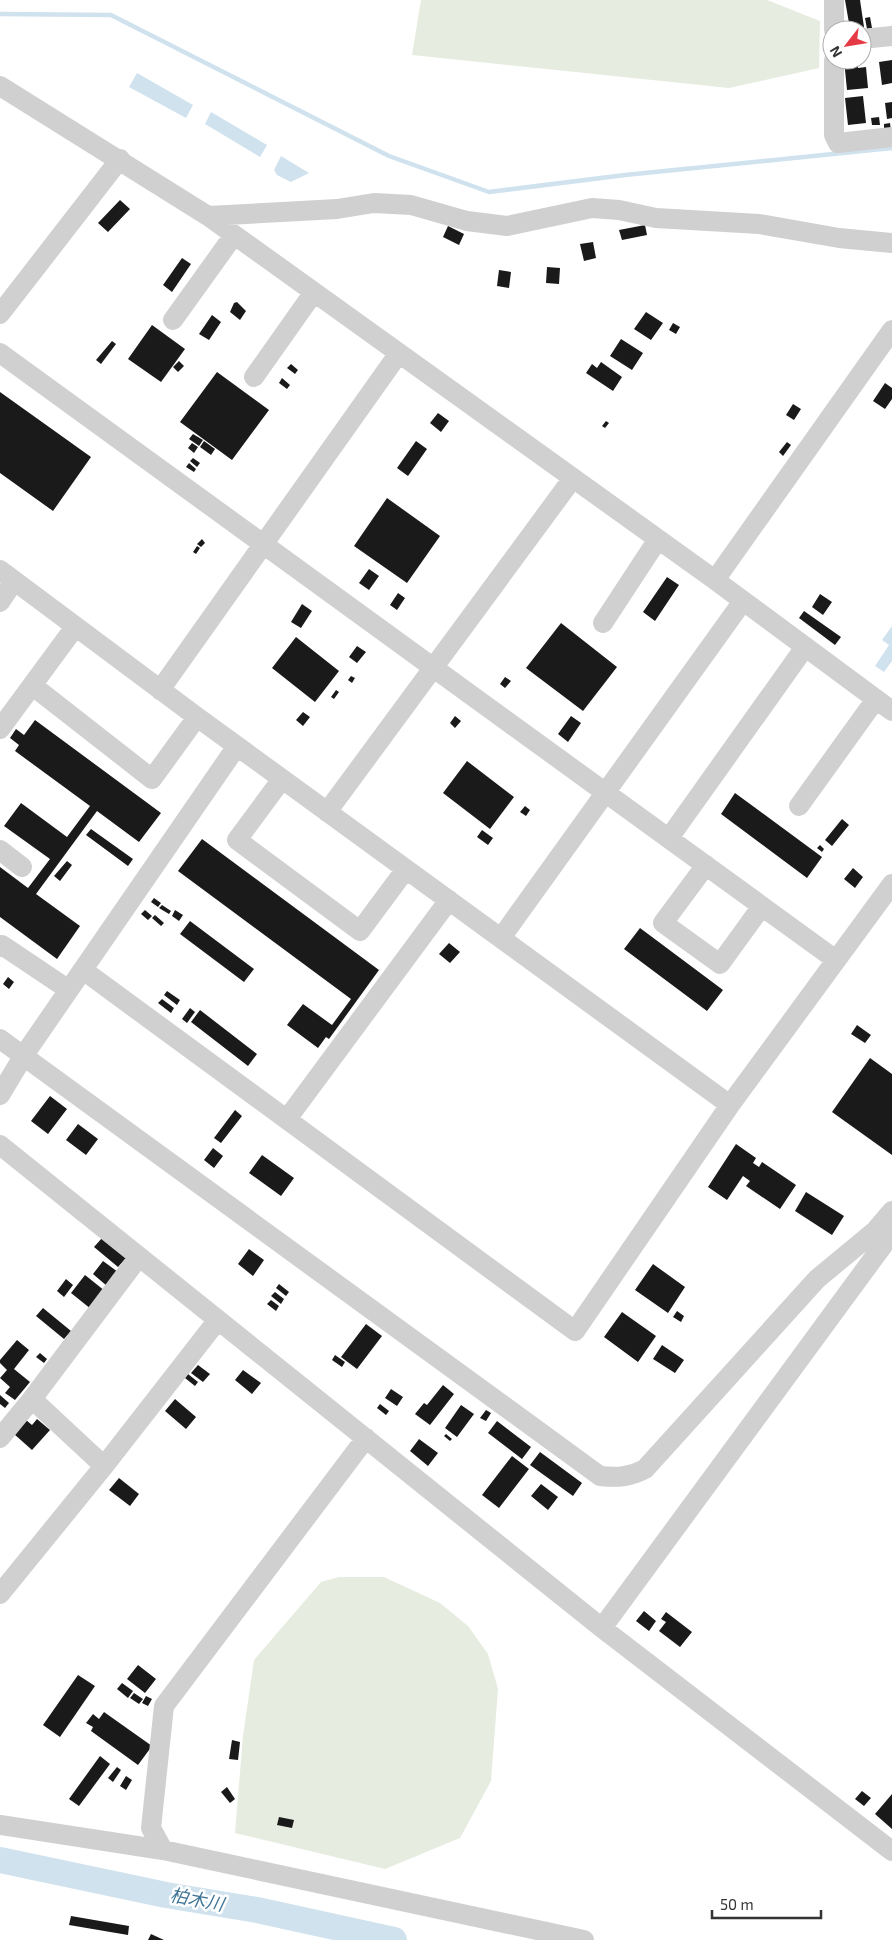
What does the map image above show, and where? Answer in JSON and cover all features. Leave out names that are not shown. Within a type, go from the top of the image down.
[{"type":"street","points":[[834,0],[834,20]]},
{"type":"street","points":[[872,38],[892,36]]},
{"type":"street","points":[[834,70],[834,135],[838,143],[892,137]]},
{"type":"street","points":[[0,86],[208,216],[715,580],[892,711]]},
{"type":"street","points":[[0,314],[120,160]]},
{"type":"street","points":[[208,216],[337,209],[374,203],[412,205],[467,221],[507,226],[592,208],[618,210],[656,218],[759,224],[840,238],[892,243]]},
{"type":"street","points":[[173,320],[234,235]]},
{"type":"street","points":[[254,377],[314,292]]},
{"type":"street","points":[[715,580],[892,330]]},
{"type":"street","points":[[0,353],[836,960]]},
{"type":"street","points":[[160,690],[262,543],[399,353]]},
{"type":"street","points":[[328,812],[573,478]]},
{"type":"street","points":[[603,623],[658,539]]},
{"type":"street","points":[[0,602],[7,576],[160,690],[730,1105]]},
{"type":"street","points":[[501,938],[743,601]]},
{"type":"street","points":[[0,729],[76,627]]},
{"type":"street","points":[[668,838],[805,647]]},
{"type":"street","points":[[33,686],[152,779],[197,717]]},
{"type":"street","points":[[799,806],[876,699]]},
{"type":"street","points":[[0,1095],[20,1062],[237,746]]},
{"type":"street","points":[[282,779],[237,840],[360,931],[406,869]]},
{"type":"street","points":[[0,850],[22,867]]},
{"type":"street","points":[[706,865],[663,923],[720,964],[762,906]]},
{"type":"street","points":[[83,970],[575,1331],[730,1105],[892,884]]},
{"type":"street","points":[[288,1119],[448,900]]},
{"type":"street","points":[[0,947],[2,945],[69,990]]},
{"type":"street","points":[[0,1039],[20,1062],[600,1476],[618,1478],[633,1476],[645,1469],[817,1279],[875,1232],[892,1211]]},
{"type":"street","points":[[0,1145],[138,1258],[602,1628],[892,1850]]},
{"type":"street","points":[[602,1628],[892,1232]]},
{"type":"street","points":[[0,1438],[32,1399],[138,1258]]},
{"type":"street","points":[[0,1594],[104,1466],[217,1321]]},
{"type":"street","points":[[32,1399],[104,1466]]},
{"type":"street","points":[[163,1850],[151,1828],[164,1706],[366,1438]]},
{"type":"street","points":[[0,1825],[163,1850],[584,1940]]},
{"type":"shaded area","points":[[421,0],[767,0],[820,21],[819,68],[729,88],[412,55]]},
{"type":"shaded area","points":[[339,1577],[384,1577],[440,1603],[468,1626],[488,1654],[498,1689],[491,1781],[460,1838],[385,1869],[235,1833],[243,1736],[254,1660],[321,1582]]},
{"type":"water","points":[[137,73],[193,105],[186,118],[129,87]]},
{"type":"water","points":[[211,112],[267,145],[260,157],[205,124]]},
{"type":"water","points":[[281,156],[309,173],[291,182],[277,175],[274,170]]},
{"type":"water","points":[[892,626],[892,661],[884,672],[875,666],[889,645],[882,640]]},
{"type":"building","points":[[845,0],[860,0],[863,20],[848,20]]},
{"type":"building","points":[[892,60],[892,83],[882,85],[879,62]]},
{"type":"building","points":[[845,70],[866,70],[868,88],[847,90]]},
{"type":"building","points":[[863,96],[866,123],[848,125],[845,98]]},
{"type":"building","points":[[892,102],[892,118],[887,119],[885,103]]},
{"type":"building","points":[[879,117],[880,125],[872,125],[871,118]]},
{"type":"building","points":[[890,123],[891,131],[884,132],[884,124]]},
{"type":"building","points":[[120,200],[130,209],[108,232],[98,223]]},
{"type":"building","points":[[645,225],[647,235],[622,240],[619,230]]},
{"type":"building","points":[[448,226],[464,234],[459,245],[443,237]]},
{"type":"building","points":[[593,242],[596,258],[584,261],[580,244]]},
{"type":"building","points":[[182,258],[191,264],[172,292],[163,285]]},
{"type":"building","points":[[547,267],[560,268],[559,284],[546,283]]},
{"type":"building","points":[[499,270],[511,272],[509,288],[497,286]]},
{"type":"building","points":[[237,302],[246,311],[240,320],[230,312],[234,303]]},
{"type":"building","points":[[646,312],[663,323],[651,340],[634,329]]},
{"type":"building","points":[[212,315],[221,322],[209,340],[199,334]]},
{"type":"building","points":[[673,323],[680,327],[676,334],[669,330]]},
{"type":"building","points":[[152,325],[185,349],[161,382],[128,359]]},
{"type":"building","points":[[621,339],[643,353],[632,370],[610,356]]},
{"type":"building","points":[[112,341],[116,344],[101,364],[96,360]]},
{"type":"building","points":[[179,361],[184,366],[178,372],[173,367]]},
{"type":"building","points":[[601,362],[622,377],[613,391],[586,373],[592,364],[597,368]]},
{"type":"building","points":[[291,364],[298,370],[295,374],[287,368]]},
{"type":"building","points":[[217,372],[269,410],[232,460],[180,422]]},
{"type":"building","points":[[282,378],[290,385],[287,389],[279,383]]},
{"type":"building","points":[[885,383],[892,388],[892,399],[885,409],[873,401]]},
{"type":"building","points":[[0,392],[91,457],[53,511],[0,473]]},
{"type":"building","points":[[793,404],[801,409],[794,420],[786,415]]},
{"type":"building","points":[[438,413],[449,421],[441,432],[430,423]]},
{"type":"building","points":[[606,421],[609,423],[605,428],[602,426]]},
{"type":"building","points":[[193,434],[203,440],[199,446],[189,439]]},
{"type":"building","points":[[204,441],[215,449],[211,455],[200,447]]},
{"type":"building","points":[[416,441],[427,449],[408,476],[397,468]]},
{"type":"building","points":[[787,442],[791,445],[783,456],[779,452]]},
{"type":"building","points":[[192,443],[198,447],[194,453],[188,448]]},
{"type":"building","points":[[193,458],[200,463],[197,467],[190,461]]},
{"type":"building","points":[[189,463],[196,469],[194,472],[186,467]]},
{"type":"building","points":[[387,498],[440,536],[407,583],[354,546]]},
{"type":"building","points":[[202,539],[205,543],[201,547],[197,544]]},
{"type":"building","points":[[197,546],[200,548],[196,554],[193,552]]},
{"type":"building","points":[[369,569],[379,576],[369,590],[359,583]]},
{"type":"building","points":[[667,577],[679,585],[655,621],[643,612]]},
{"type":"building","points":[[398,593],[405,598],[397,610],[390,605]]},
{"type":"building","points":[[820,594],[832,602],[823,615],[812,607]]},
{"type":"building","points":[[302,604],[312,611],[301,628],[291,622]]},
{"type":"building","points":[[804,611],[841,637],[835,645],[799,618]]},
{"type":"building","points":[[561,623],[617,667],[583,711],[526,668]]},
{"type":"building","points":[[296,637],[339,671],[315,702],[272,668]]},
{"type":"building","points":[[357,646],[366,652],[357,663],[349,657]]},
{"type":"building","points":[[351,676],[355,678],[352,683],[348,680]]},
{"type":"building","points":[[505,677],[511,681],[505,688],[500,684]]},
{"type":"building","points":[[336,690],[339,692],[334,699],[331,697]]},
{"type":"building","points":[[303,712],[310,717],[303,726],[296,720]]},
{"type":"building","points":[[455,716],[461,721],[455,728],[450,723]]},
{"type":"building","points":[[571,716],[581,723],[568,742],[558,734]]},
{"type":"building","points":[[35,720],[161,813],[139,842],[97,811],[36,894],[80,926],[57,959],[0,917],[0,867],[28,888],[50,859],[4,826],[21,803],[67,837],[90,806],[15,751],[19,745],[10,738],[16,729],[24,735]]},
{"type":"building","points":[[467,761],[514,797],[490,829],[443,793]]},
{"type":"building","points":[[735,793],[822,857],[807,878],[721,814]]},
{"type":"building","points":[[525,806],[530,810],[526,816],[520,812]]},
{"type":"building","points":[[842,819],[849,825],[832,846],[825,840]]},
{"type":"building","points":[[91,829],[133,859],[128,866],[86,835]]},
{"type":"building","points":[[482,830],[493,838],[488,845],[477,837]]},
{"type":"building","points":[[202,839],[379,970],[329,1039],[326,1037],[318,1048],[287,1025],[303,1004],[332,1025],[351,999],[178,871]]},
{"type":"building","points":[[820,845],[824,849],[822,852],[817,848]]},
{"type":"building","points":[[67,861],[72,865],[60,881],[54,876]]},
{"type":"building","points":[[853,868],[863,877],[855,888],[844,879]]},
{"type":"building","points":[[154,898],[161,903],[158,907],[151,902]]},
{"type":"building","points":[[162,905],[171,911],[169,914],[159,908]]},
{"type":"building","points":[[145,910],[152,916],[148,920],[141,914]]},
{"type":"building","points":[[175,910],[183,915],[179,921],[172,916]]},
{"type":"building","points":[[155,915],[164,923],[161,926],[152,918]]},
{"type":"building","points":[[190,921],[254,969],[244,982],[180,934]]},
{"type":"building","points":[[640,928],[723,990],[707,1011],[624,949]]},
{"type":"building","points":[[449,943],[460,952],[450,963],[439,954]]},
{"type":"building","points":[[8,977],[14,982],[9,989],[3,984]]},
{"type":"building","points":[[167,991],[180,1000],[177,1005],[164,995]]},
{"type":"building","points":[[162,999],[174,1008],[171,1013],[158,1003]]},
{"type":"building","points":[[190,1008],[195,1012],[187,1023],[182,1019]]},
{"type":"building","points":[[200,1010],[257,1054],[248,1066],[191,1022]]},
{"type":"building","points":[[857,1025],[871,1035],[865,1043],[851,1034]]},
{"type":"building","points":[[870,1058],[892,1074],[892,1155],[832,1112]]},
{"type":"building","points":[[50,1096],[67,1109],[48,1134],[31,1121]]},
{"type":"building","points":[[235,1110],[242,1116],[221,1143],[214,1138]]},
{"type":"building","points":[[78,1124],[98,1139],[86,1155],[66,1140]]},
{"type":"building","points":[[736,1144],[756,1158],[753,1163],[759,1167],[762,1162],[796,1185],[780,1209],[746,1186],[750,1181],[743,1176],[727,1200],[708,1187]]},
{"type":"building","points":[[213,1148],[223,1156],[214,1168],[204,1160]]},
{"type":"building","points":[[262,1155],[294,1178],[281,1196],[249,1173]]},
{"type":"building","points":[[806,1192],[844,1216],[832,1235],[795,1211]]},
{"type":"building","points":[[102,1238],[126,1258],[118,1267],[94,1247]]},
{"type":"building","points":[[249,1249],[264,1260],[253,1276],[238,1264]]},
{"type":"building","points":[[103,1261],[118,1272],[107,1286],[93,1274]]},
{"type":"building","points":[[653,1264],[685,1287],[668,1313],[635,1290]]},
{"type":"building","points":[[85,1275],[105,1291],[91,1309],[71,1293]]},
{"type":"building","points":[[66,1279],[73,1285],[64,1297],[57,1291]]},
{"type":"building","points":[[279,1284],[289,1292],[286,1296],[276,1288]]},
{"type":"building","points":[[275,1292],[284,1299],[281,1304],[271,1296]]},
{"type":"building","points":[[271,1300],[279,1306],[276,1311],[267,1304]]},
{"type":"building","points":[[43,1308],[71,1331],[64,1339],[36,1316]]},
{"type":"building","points":[[677,1311],[684,1316],[681,1322],[673,1317]]},
{"type":"building","points":[[622,1312],[656,1336],[638,1362],[604,1337]]},
{"type":"building","points":[[366,1324],[382,1336],[357,1369],[341,1357]]},
{"type":"building","points":[[17,1340],[29,1350],[14,1369],[30,1382],[15,1400],[5,1393],[10,1387],[0,1378],[7,1370],[0,1363],[0,1360]]},
{"type":"building","points":[[662,1345],[684,1360],[675,1373],[653,1359]]},
{"type":"building","points":[[40,1353],[47,1359],[44,1363],[36,1357]]},
{"type":"building","points":[[335,1355],[345,1362],[342,1367],[332,1360]]},
{"type":"building","points":[[198,1365],[210,1374],[203,1382],[191,1373]]},
{"type":"building","points":[[243,1370],[261,1383],[252,1394],[235,1380]]},
{"type":"building","points":[[188,1374],[198,1382],[195,1386],[185,1378]]},
{"type":"building","points":[[443,1385],[454,1394],[430,1425],[415,1414],[424,1403],[427,1405]]},
{"type":"building","points":[[391,1389],[403,1397],[397,1406],[385,1398]]},
{"type":"building","points":[[0,1395],[9,1403],[5,1408],[0,1404]]},
{"type":"building","points":[[175,1399],[196,1417],[186,1429],[165,1411]]},
{"type":"building","points":[[380,1404],[389,1411],[386,1415],[377,1408]]},
{"type":"building","points":[[461,1405],[474,1414],[457,1437],[445,1428]]},
{"type":"building","points":[[486,1410],[491,1413],[486,1421],[480,1418]]},
{"type":"building","points":[[37,1419],[50,1430],[32,1450],[14,1434],[26,1420],[32,1425]]},
{"type":"building","points":[[497,1421],[531,1447],[522,1459],[488,1433]]},
{"type":"building","points":[[446,1434],[452,1439],[450,1441],[444,1436]]},
{"type":"building","points":[[419,1439],[438,1453],[428,1466],[410,1451]]},
{"type":"building","points":[[540,1452],[582,1483],[573,1496],[530,1465]]},
{"type":"building","points":[[512,1456],[529,1469],[499,1508],[482,1495]]},
{"type":"building","points":[[119,1478],[139,1494],[130,1506],[109,1490]]},
{"type":"building","points":[[541,1484],[558,1497],[548,1510],[531,1496]]},
{"type":"building","points":[[644,1611],[656,1621],[649,1631],[636,1621]]},
{"type":"building","points":[[666,1612],[692,1632],[680,1647],[659,1631],[666,1622],[661,1619]]},
{"type":"building","points":[[138,1665],[156,1679],[145,1693],[127,1679]]},
{"type":"building","points":[[78,1675],[95,1686],[60,1737],[43,1725]]},
{"type":"building","points":[[122,1683],[133,1691],[128,1698],[117,1689]]},
{"type":"building","points":[[134,1693],[143,1699],[139,1704],[130,1698]]},
{"type":"building","points":[[146,1696],[152,1699],[148,1706],[142,1703]]},
{"type":"building","points":[[104,1712],[152,1746],[138,1765],[91,1731],[93,1727],[86,1723],[93,1714],[99,1719]]},
{"type":"building","points":[[232,1740],[240,1742],[238,1760],[229,1759]]},
{"type":"building","points":[[100,1756],[110,1764],[79,1806],[69,1799]]},
{"type":"building","points":[[117,1767],[121,1770],[113,1782],[108,1778]]},
{"type":"building","points":[[126,1776],[132,1780],[126,1790],[120,1786]]},
{"type":"building","points":[[227,1787],[235,1799],[230,1803],[221,1792]]},
{"type":"building","points":[[862,1791],[871,1798],[864,1806],[855,1799]]},
{"type":"building","points":[[892,1794],[892,1829],[875,1814]]},
{"type":"building","points":[[279,1817],[294,1820],[292,1828],[277,1825]]},
{"type":"building","points":[[71,1916],[129,1926],[128,1935],[69,1925]]},
{"type":"building","points":[[151,1934],[164,1940],[148,1940]]},
{"type":"waterway","points":[[0,14],[111,15],[389,156],[489,192],[625,175],[892,148]]},
{"type":"waterway","name":"柏木川","points":[[0,1860],[166,1895],[257,1910],[394,1940]]}]
